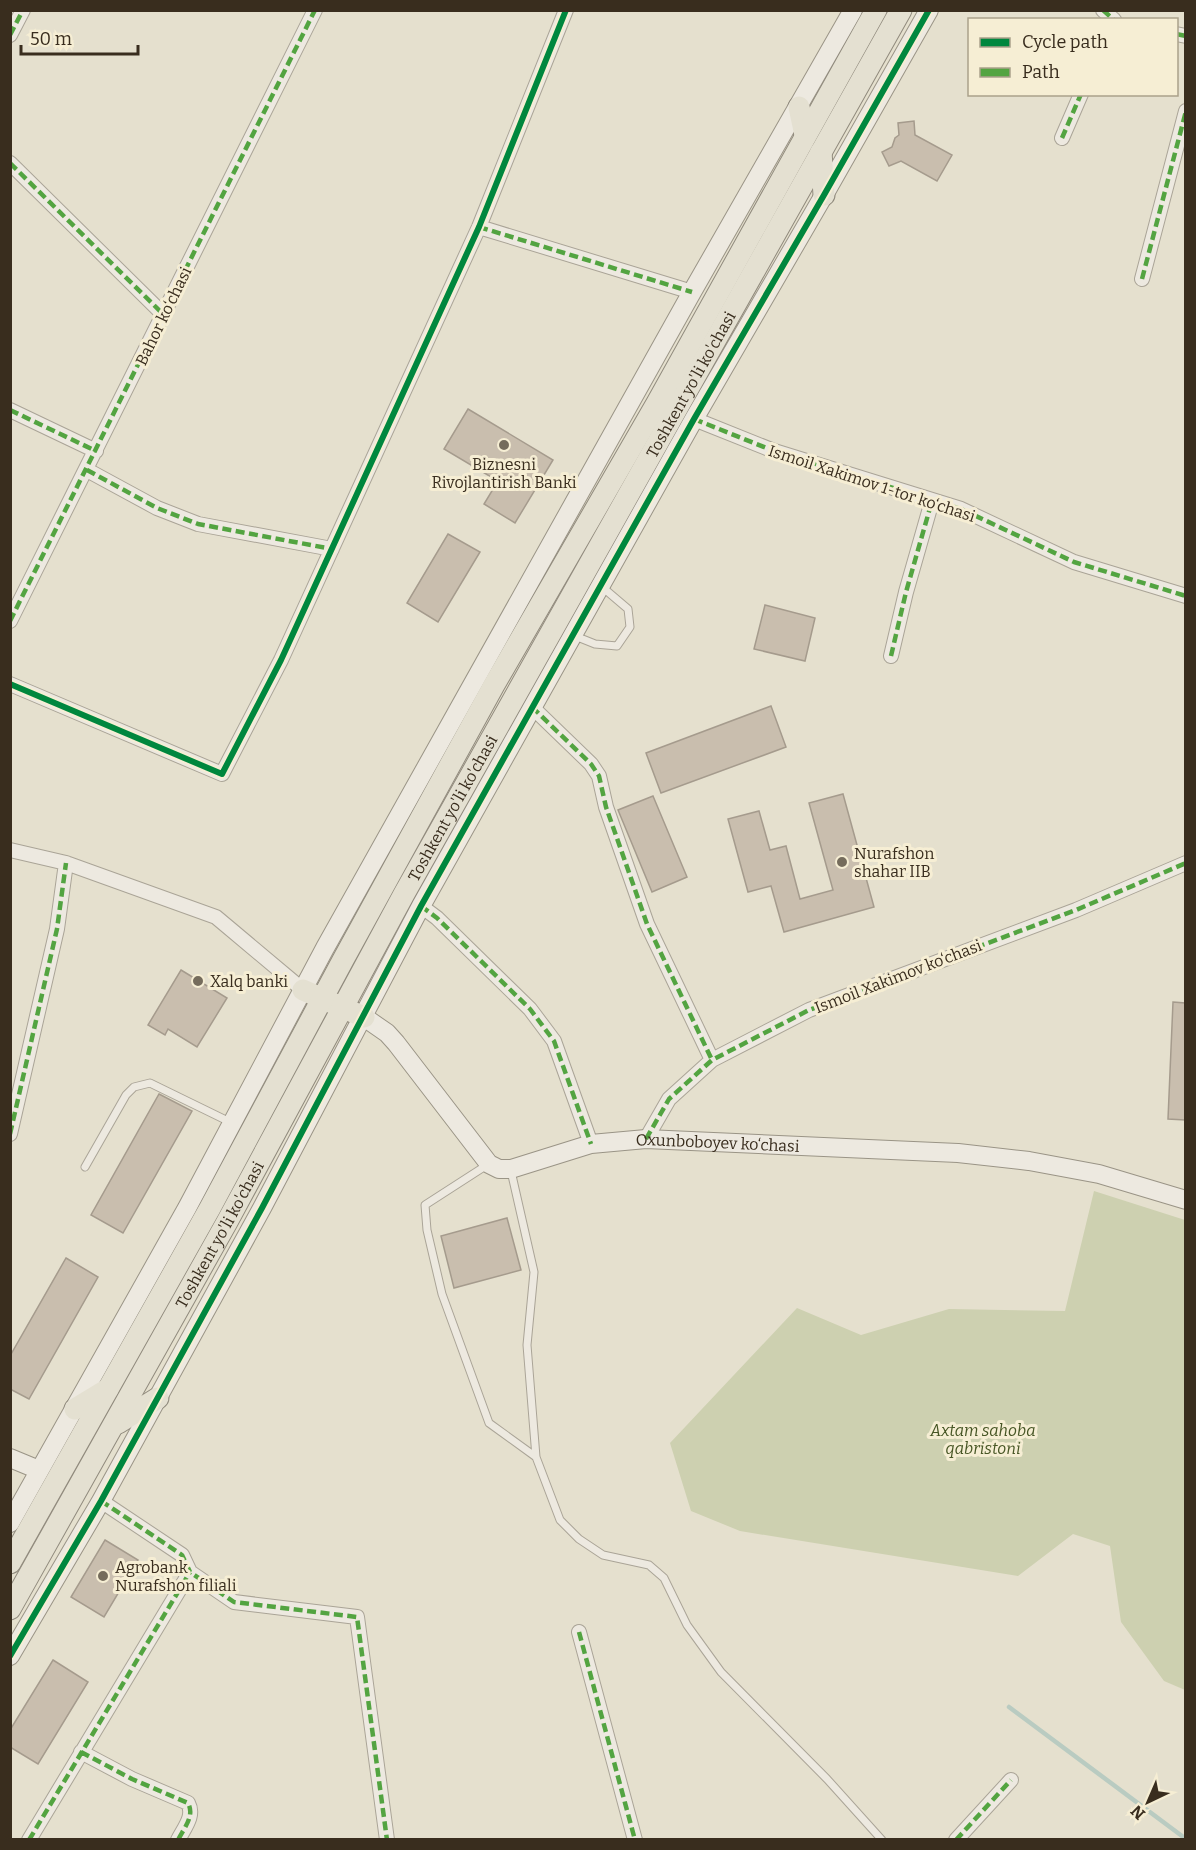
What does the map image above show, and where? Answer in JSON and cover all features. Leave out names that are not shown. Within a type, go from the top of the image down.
[{"type":"main road","name":"Toshkent yo'li ko'chasi","points":[[10,1563],[210,1208],[312,994],[486,680],[657,403],[876,10]]},
{"type":"main road","name":"Toshkent yo'li ko'chasi","points":[[10,1609],[115,1425],[404,894],[901,10]]},
{"type":"main road","points":[[799,106],[805,135]]},
{"type":"main road","points":[[821,152],[824,195]]},
{"type":"main road","points":[[312,994],[364,1017]]},
{"type":"main road","points":[[75,1408],[108,1389]]},
{"type":"main road","points":[[115,1425],[158,1398]]},
{"type":"street","points":[[10,34],[23,10]]},
{"type":"street","name":"Bahor ko‘chasi","points":[[10,621],[315,10]]},
{"type":"street","points":[[10,684],[222,774],[281,660],[479,227],[566,10]]},
{"type":"street","points":[[486,680],[692,292],[853,10]]},
{"type":"street","points":[[10,1656],[101,1501],[158,1398],[262,1208],[421,906],[532,707],[929,10]]},
{"type":"street","points":[[1062,138],[1080,96]]},
{"type":"street","points":[[1142,279],[1185,111]]},
{"type":"street","points":[[10,163],[164,315]]},
{"type":"street","points":[[479,227],[692,292]]},
{"type":"street","points":[[10,410],[96,451]]},
{"type":"street","name":"Ismoil Xakimov 1-tor ko‘chasi","points":[[694,419],[774,451],[961,509],[1074,562],[1185,596]]},
{"type":"street","points":[[87,470],[157,508],[198,524],[332,549]]},
{"type":"street","points":[[891,656],[906,592],[932,501]]},
{"type":"street","points":[[532,707],[591,764],[599,776],[606,807],[647,924],[712,1060]]},
{"type":"street","points":[[10,850],[66,863],[216,917],[312,994],[232,1123],[187,1208],[10,1523]]},
{"type":"street","points":[[10,1134],[57,929],[66,863]]},
{"type":"street","name":"Ismoil Xakimov ko‘chasi","points":[[646,1139],[669,1099],[712,1060],[809,1010],[1076,910],[1185,863]]},
{"type":"street","points":[[421,906],[437,918],[530,1009],[554,1041],[591,1144]]},
{"type":"street","points":[[364,1017],[387,1033],[396,1043],[489,1164],[499,1169],[511,1169]]},
{"type":"street","name":"Oxunboboyev ko‘chasi","points":[[511,1169],[591,1144],[646,1139],[958,1153],[1029,1161],[1099,1174],[1185,1200]]},
{"type":"street","points":[[10,1458],[39,1470]]},
{"type":"street","points":[[101,1501],[182,1555],[190,1572],[234,1602],[357,1617],[387,1839]]},
{"type":"street","points":[[29,1839],[190,1572]]},
{"type":"street","points":[[579,1632],[635,1839]]},
{"type":"street","points":[[81,1752],[132,1779],[188,1803],[191,1815],[178,1839]]},
{"type":"street","points":[[956,1839],[1011,1780]]},
{"type":"lane","points":[[573,636],[595,644],[617,646],[630,627],[628,609],[601,586]]},
{"type":"lane","points":[[85,1167],[126,1095],[134,1087],[150,1083],[232,1123]]},
{"type":"lane","points":[[489,1164],[425,1205],[427,1230],[442,1294],[489,1423],[536,1456]]},
{"type":"lane","points":[[511,1169],[534,1272],[527,1345],[536,1456],[560,1520],[579,1539],[603,1555],[649,1565],[664,1578],[687,1625],[721,1672],[827,1779],[882,1839]]},
{"type":"green space","name":"Axtam sahoba qabristoni","points":[[1094,1191],[1185,1220],[1185,1690],[1164,1681],[1121,1622],[1110,1546],[1073,1534],[1018,1576],[740,1531],[691,1511],[670,1443],[797,1308],[861,1335],[949,1309],[1065,1311]]},
{"type":"building","points":[[914,121],[915,135],[952,155],[937,181],[901,161],[889,166],[882,152],[892,147],[895,138],[899,135],[898,123]]},
{"type":"building","points":[[468,409],[553,460],[515,523],[484,504],[498,481],[444,449]]},
{"type":"building","points":[[448,534],[480,552],[438,622],[407,603]]},
{"type":"building","points":[[765,605],[815,618],[805,661],[754,649]]},
{"type":"building","points":[[771,706],[786,747],[661,793],[646,753]]},
{"type":"building","points":[[843,794],[874,907],[784,932],[771,886],[748,892],[728,819],[759,811],[770,850],[786,846],[800,899],[833,890],[809,803]]},
{"type":"building","points":[[653,796],[687,877],[652,892],[618,810]]},
{"type":"building","points":[[181,970],[227,998],[197,1047],[168,1029],[165,1035],[148,1025]]},
{"type":"building","points":[[1173,1002],[1185,1003],[1185,1120],[1168,1119]]},
{"type":"building","points":[[159,1094],[192,1111],[123,1233],[91,1215]]},
{"type":"building","points":[[507,1218],[521,1270],[454,1288],[441,1236]]},
{"type":"building","points":[[66,1258],[98,1277],[29,1399],[10,1389],[10,1356]]},
{"type":"building","points":[[105,1540],[138,1560],[104,1617],[71,1597]]},
{"type":"building","points":[[53,1660],[88,1682],[38,1764],[10,1747],[10,1730]]},
{"type":"waterway","points":[[1009,1707],[1186,1839]]},
{"type":"marked path","points":[[10,35],[23,10]]},
{"type":"marked path","points":[[10,621],[315,10]]},
{"type":"marked path","points":[[1103,10],[1112,18]]},
{"type":"marked path","points":[[1178,34],[1186,36]]},
{"type":"marked path","points":[[1062,138],[1080,96]]},
{"type":"marked path","points":[[1142,279],[1186,111]]},
{"type":"marked path","points":[[10,163],[164,315]]},
{"type":"marked path","points":[[479,227],[692,292]]},
{"type":"marked path","points":[[10,410],[96,451]]},
{"type":"marked path","points":[[694,419],[774,451],[961,509],[1074,562],[1186,596]]},
{"type":"marked path","points":[[87,470],[157,508],[198,524],[332,549]]},
{"type":"marked path","points":[[891,656],[906,592],[932,501]]},
{"type":"marked path","points":[[532,707],[591,764],[599,776],[606,807],[647,924],[712,1060]]},
{"type":"marked path","points":[[10,1134],[57,929],[66,863]]},
{"type":"marked path","points":[[646,1139],[669,1099],[712,1060],[809,1010],[1076,910],[1186,863]]},
{"type":"marked path","points":[[421,906],[437,918],[530,1009],[554,1041],[591,1144]]},
{"type":"marked path","points":[[101,1501],[182,1555],[190,1572],[234,1602],[357,1617],[387,1840]]},
{"type":"marked path","points":[[29,1840],[190,1572]]},
{"type":"marked path","points":[[579,1632],[635,1840]]},
{"type":"marked path","points":[[81,1752],[132,1779],[188,1803],[189,1817],[178,1840]]},
{"type":"marked path","points":[[956,1840],[1011,1780]]},
{"type":"cycle path","points":[[10,684],[222,774],[281,660],[479,227],[566,10]]},
{"type":"cycle path","points":[[10,1656],[101,1501],[262,1208],[421,906],[694,419],[929,10]]},
{"type":"place","name":"Biznesni Rivojlantirish Banki","points":[[504,445]]},
{"type":"place","name":"Nurafshon shahar IIB","points":[[842,862]]},
{"type":"place","name":"Xalq banki","points":[[198,981]]},
{"type":"place","name":"Agrobank Nurafshon filiali","points":[[103,1576]]}]
